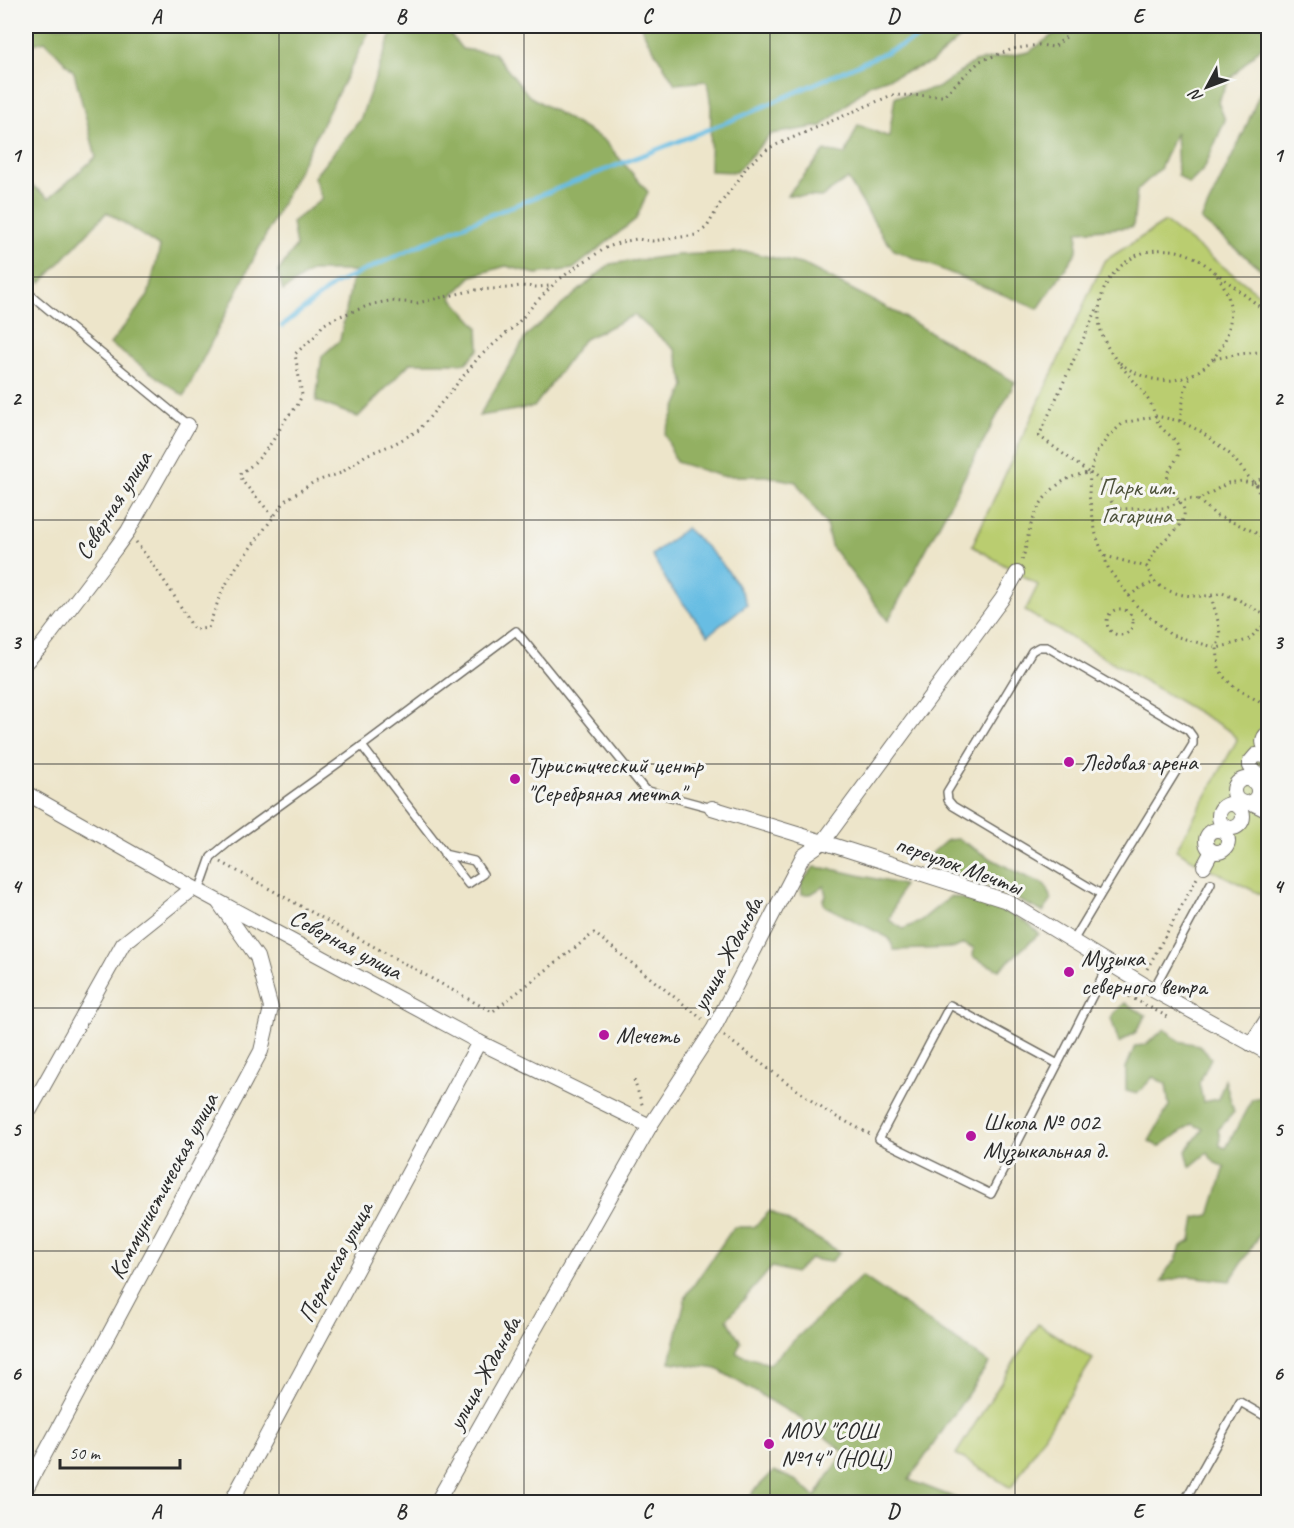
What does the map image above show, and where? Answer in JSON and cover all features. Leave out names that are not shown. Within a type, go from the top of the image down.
[{"type":"street","name":"Северная улица","points":[[26,662],[42,645],[128,531],[188,425]]},
{"type":"street","name":"улица Жданова","points":[[437,1503],[650,1126],[714,1028],[803,856],[823,842],[1002,598],[1017,573]]},
{"type":"street","points":[[1204,866],[1212,851],[1206,843],[1209,834],[1224,829],[1220,818],[1222,808],[1255,799],[1259,775],[1250,766],[1250,762],[1256,755],[1268,754],[1263,739],[1269,733]]},
{"type":"street","name":"Северная улица","points":[[26,793],[196,890],[479,1042],[650,1126]]},
{"type":"street","points":[[1242,803],[1269,811]]},
{"type":"street","name":"переулок Мечты","points":[[712,808],[1007,901],[1140,982],[1269,1053]]},
{"type":"street","points":[[26,1117],[123,944],[196,890]]},
{"type":"street","name":"Коммунистическая улица","points":[[26,1489],[31,1465],[261,1051],[271,1008],[257,957],[216,900]]},
{"type":"street","points":[[1251,1044],[1269,1018]]},
{"type":"street","name":"Пермская улица","points":[[231,1503],[479,1042]]},
{"type":"lane","points":[[26,291],[188,425]]},
{"type":"lane","points":[[196,890],[211,856],[516,631],[645,790],[712,808]]},
{"type":"lane","points":[[1073,941],[1193,744],[1193,737],[1188,730],[1047,647],[1039,648],[1032,651],[947,792],[948,800],[953,806],[1101,894]]},
{"type":"lane","points":[[362,746],[444,854],[468,884],[483,874],[474,861],[444,854]]},
{"type":"lane","points":[[1154,990],[1211,883]]},
{"type":"lane","points":[[1059,1064],[950,1005],[879,1139],[991,1194],[1059,1064],[1108,963]]},
{"type":"lane","points":[[1184,1503],[1240,1402],[1269,1418]]},
{"type":"path","points":[[128,531],[161,574],[194,630],[208,628],[222,591],[237,566],[286,500],[314,482],[341,473],[366,455],[394,444],[418,430],[479,357],[517,324],[557,282],[588,258],[621,242],[637,239],[652,241],[696,235],[707,227],[747,166],[769,148],[892,95],[943,96],[980,61],[1013,49],[1039,45],[1054,47],[1066,37],[1069,26]]},
{"type":"path","points":[[1147,567],[1159,545],[1179,527],[1184,516],[1180,501],[1168,483],[1168,475],[1178,458],[1179,448],[1175,440],[1158,423],[1150,401],[1111,354],[1105,343],[1098,318],[1102,293],[1108,281],[1125,262],[1142,253],[1161,249],[1174,250],[1198,259],[1269,313]]},
{"type":"path","points":[[1120,363],[1136,374],[1154,380],[1167,381],[1192,375],[1213,360],[1226,338],[1230,312],[1224,287],[1209,267]]},
{"type":"path","points":[[273,516],[243,482],[240,474],[261,456],[297,406],[302,395],[295,354],[315,336],[323,325],[335,318],[373,304],[389,301],[417,303],[475,290],[549,286],[557,282]]},
{"type":"path","points":[[1099,305],[1039,436],[1101,481],[1107,489],[1110,500],[1119,509],[1164,508],[1188,499],[1198,500],[1217,516],[1269,539]]},
{"type":"path","points":[[1213,360],[1269,351]]},
{"type":"path","points":[[1180,421],[1185,388],[1192,375]]},
{"type":"path","points":[[1103,556],[1147,567],[1155,582],[1169,591],[1211,596],[1222,592],[1269,617],[1248,640],[1217,648],[1171,635],[1137,606],[1109,570],[1103,556],[1096,535],[1089,495],[1090,473],[1096,453],[1108,436],[1123,423],[1156,416],[1180,421],[1200,431],[1231,455],[1255,484],[1269,514]]},
{"type":"path","points":[[1017,573],[1025,554],[1031,524],[1041,501],[1066,479],[1078,474],[1090,473]]},
{"type":"path","points":[[1255,484],[1269,474]]},
{"type":"path","points":[[1198,500],[1228,483],[1242,481],[1269,488]]},
{"type":"path","points":[[1129,596],[1140,588],[1155,582]]},
{"type":"path","points":[[1211,596],[1220,634],[1217,648],[1219,668],[1233,686],[1269,707]]},
{"type":"path","points":[[1120,609],[1130,612],[1134,622],[1130,631],[1121,636],[1111,632],[1107,622],[1111,613],[1120,609]]},
{"type":"path","points":[[211,856],[492,1011],[594,933],[714,1028],[827,1112],[879,1139]]},
{"type":"path","points":[[1140,982],[1204,866]]},
{"type":"path","points":[[634,1080],[650,1126]]},
{"type":"green space","points":[[26,26],[372,26],[184,396],[110,344],[148,296],[160,247],[107,212],[41,283],[26,269],[26,181],[49,198],[96,157],[74,72],[45,41],[26,46]]},
{"type":"green space","points":[[394,26],[444,26],[462,49],[494,53],[529,96],[604,140],[648,192],[636,219],[573,269],[536,274],[506,266],[472,276],[451,297],[478,327],[479,349],[466,363],[410,363],[358,417],[316,401],[322,356],[340,340],[354,271],[311,271],[283,291],[278,272],[296,246],[292,222],[322,199],[314,177],[360,120]]},
{"type":"green space","points":[[641,26],[979,26],[971,28],[931,63],[869,85],[822,126],[771,134],[736,172],[710,171],[711,106],[707,81],[675,84]]},
{"type":"green space","points":[[1065,26],[1268,26],[1263,45],[1229,80],[1218,102],[1225,120],[1204,169],[1189,184],[1178,175],[1176,132],[1160,169],[1137,190],[1133,227],[1078,231],[1077,251],[1038,309],[894,250],[882,235],[848,179],[821,197],[787,195],[825,151],[845,155],[858,125],[889,137],[895,97],[938,88],[974,62],[1029,52]]},
{"type":"green space","points":[[1268,72],[1268,275],[1201,220],[1244,132]]},
{"type":"green space","name":"Парк им. Гагарина","points":[[1165,222],[1268,301],[1268,898],[1176,850],[1237,740],[1230,731],[1025,611],[1038,585],[972,546],[1104,261]]},
{"type":"green space","points":[[748,252],[805,265],[899,314],[1015,382],[888,621],[831,546],[826,524],[796,482],[766,476],[721,476],[676,462],[665,434],[685,386],[675,350],[634,315],[583,340],[534,407],[479,416],[527,335],[610,264],[677,255]]},
{"type":"green space","points":[[958,839],[1022,875],[1044,884],[1051,901],[1043,912],[928,860],[931,854],[947,840]]},
{"type":"green space","points":[[814,867],[903,885],[889,920],[903,929],[919,922],[951,896],[1011,914],[1031,926],[1039,934],[999,970],[973,957],[974,948],[963,944],[955,948],[894,950],[889,938],[825,906],[824,886],[811,894],[802,894],[801,883]]},
{"type":"green space","points":[[1125,1003],[1146,1015],[1136,1032],[1119,1043],[1111,1018]]},
{"type":"green space","points":[[1165,1029],[1178,1041],[1199,1045],[1211,1058],[1199,1083],[1203,1102],[1218,1099],[1225,1080],[1234,1112],[1218,1130],[1220,1146],[1226,1148],[1252,1099],[1268,1096],[1268,1224],[1230,1281],[1188,1276],[1162,1282],[1167,1270],[1176,1260],[1181,1246],[1191,1241],[1195,1218],[1210,1215],[1225,1167],[1215,1163],[1207,1153],[1190,1167],[1186,1151],[1203,1129],[1192,1124],[1159,1147],[1149,1141],[1169,1106],[1166,1084],[1153,1077],[1137,1094],[1126,1091],[1126,1068],[1135,1046],[1145,1045]]},
{"type":"green space","points":[[770,1211],[840,1252],[830,1262],[810,1259],[795,1273],[772,1267],[727,1319],[741,1342],[736,1353],[769,1364],[862,1276],[989,1363],[909,1480],[966,1502],[747,1502],[754,1491],[774,1471],[797,1481],[815,1497],[844,1452],[803,1420],[717,1369],[670,1362],[686,1296],[734,1227],[754,1227]]},
{"type":"green space","points":[[1038,1324],[1093,1359],[1011,1488],[956,1454]]},
{"type":"water","points":[[686,528],[729,572],[747,604],[708,635],[669,585],[652,555]]},
{"type":"waterway","points":[[282,326],[335,284],[462,226],[740,117],[945,26]]},
{"type":"place","name":"Ледовая арена","points":[[1069,762]]},
{"type":"place","name":"Туристический центр \"Серебряная мечта\"","points":[[515,779]]},
{"type":"place","name":"Музыка северного ветра","points":[[1069,972]]},
{"type":"place","name":"Мечеть","points":[[604,1035]]},
{"type":"place","name":"Школа № 002 Музыкальная д.","points":[[971,1136]]},
{"type":"place","name":"МОУ \"СОШ №14\" (НОЦ)","points":[[769,1444]]}]
